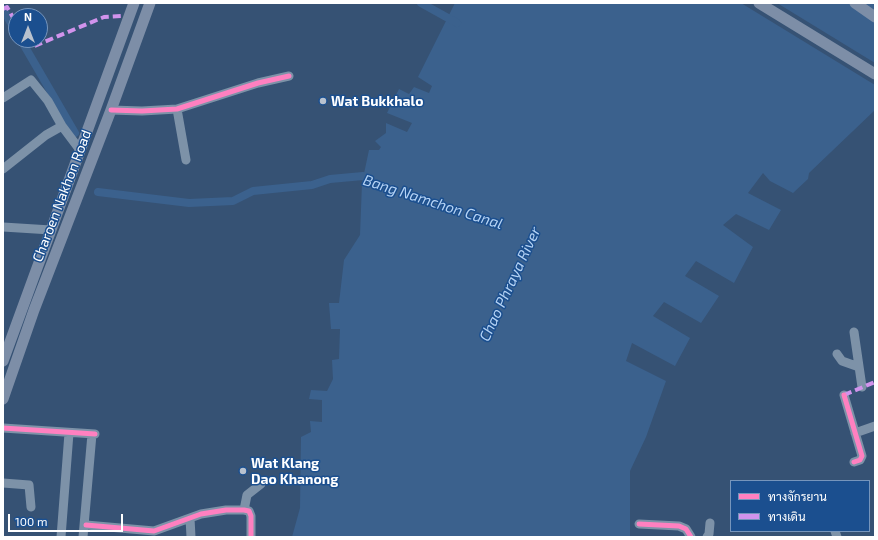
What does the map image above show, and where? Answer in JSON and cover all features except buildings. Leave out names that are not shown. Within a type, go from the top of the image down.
[{"type":"main road","name":"Charoen Nakhon Road","points":[[4,355],[134,3]]},
{"type":"main road","name":"Charoen Nakhon Road","points":[[3,399],[34,310],[111,110],[150,3]]},
{"type":"main road","points":[[759,3],[875,74]]},
{"type":"main road","points":[[855,3],[875,17]]},
{"type":"main road","points":[[95,107],[111,110]]},
{"type":"street","points":[[111,110],[142,112],[177,109],[258,83],[289,76]]},
{"type":"street","points":[[3,98],[31,80],[48,101],[62,126],[80,150]]},
{"type":"street","points":[[177,109],[186,160]]},
{"type":"street","points":[[3,169],[46,135],[62,126]]},
{"type":"street","points":[[3,227],[51,230]]},
{"type":"street","points":[[854,332],[862,387]]},
{"type":"street","points":[[837,354],[842,361],[859,367]]},
{"type":"street","points":[[844,395],[862,456],[860,460],[854,462]]},
{"type":"street","points":[[855,433],[875,426]]},
{"type":"street","points":[[3,428],[94,434],[86,489],[86,525],[83,537]]},
{"type":"street","points":[[61,537],[69,433]]},
{"type":"street","points":[[3,484],[29,485],[31,507]]},
{"type":"street","points":[[244,510],[247,494],[261,484]]},
{"type":"street","points":[[86,525],[154,531],[159,533],[190,518],[226,510],[244,510],[249,511],[251,516],[251,537]]},
{"type":"street","points":[[190,518],[191,537]]},
{"type":"street","points":[[707,537],[709,534],[710,523]]},
{"type":"street","points":[[639,524],[679,526],[686,529],[691,537]]},
{"type":"water","name":"Chao Phraya River","points":[[455,3],[875,3],[875,110],[809,173],[808,179],[793,193],[770,181],[763,173],[748,193],[781,210],[769,230],[736,214],[723,225],[753,247],[734,283],[696,261],[685,276],[719,296],[701,323],[664,302],[653,316],[690,338],[675,366],[632,343],[626,361],[666,381],[646,437],[630,471],[630,537],[292,537],[300,508],[301,437],[311,432],[310,421],[322,422],[322,400],[309,399],[311,390],[327,391],[333,379],[332,360],[339,359],[340,329],[331,329],[329,303],[339,303],[344,260],[360,235],[362,183],[369,150],[379,150],[381,147],[375,141],[386,133],[386,123],[407,132],[412,123],[387,113],[399,89],[409,94],[414,87],[429,93],[432,86],[418,77]]},
{"type":"pier","points":[[741,3],[777,3],[875,63],[875,85]]},
{"type":"waterway","points":[[421,3],[457,23]]},
{"type":"waterway","name":"Bang Namchon Canal","points":[[3,9],[8,18]]},
{"type":"waterway","name":"Bang Namchon Canal","points":[[26,48],[75,133]]},
{"type":"waterway","name":"Bang Namchon Canal","points":[[98,192],[189,203],[233,201],[253,191],[312,185],[330,179],[363,176],[372,179]]},
{"type":"marked path","points":[[3,9],[7,7],[8,9]]},
{"type":"marked path","points":[[48,40],[104,17],[121,16]]},
{"type":"marked path","points":[[844,395],[875,382]]},
{"type":"cycle path","points":[[111,110],[142,111],[177,109],[258,83],[289,76]]},
{"type":"cycle path","points":[[844,395],[862,456],[860,460],[854,462]]},
{"type":"cycle path","points":[[3,428],[95,434]]},
{"type":"cycle path","points":[[86,525],[154,531],[201,514],[226,510],[244,510],[249,511],[251,516],[251,537]]},
{"type":"cycle path","points":[[639,524],[679,526],[686,529],[691,537]]},
{"type":"place","name":"Wat Bukkhalo","points":[[323,101]]},
{"type":"place","name":"Wat Klang Dao Khanong","points":[[243,471]]}]
